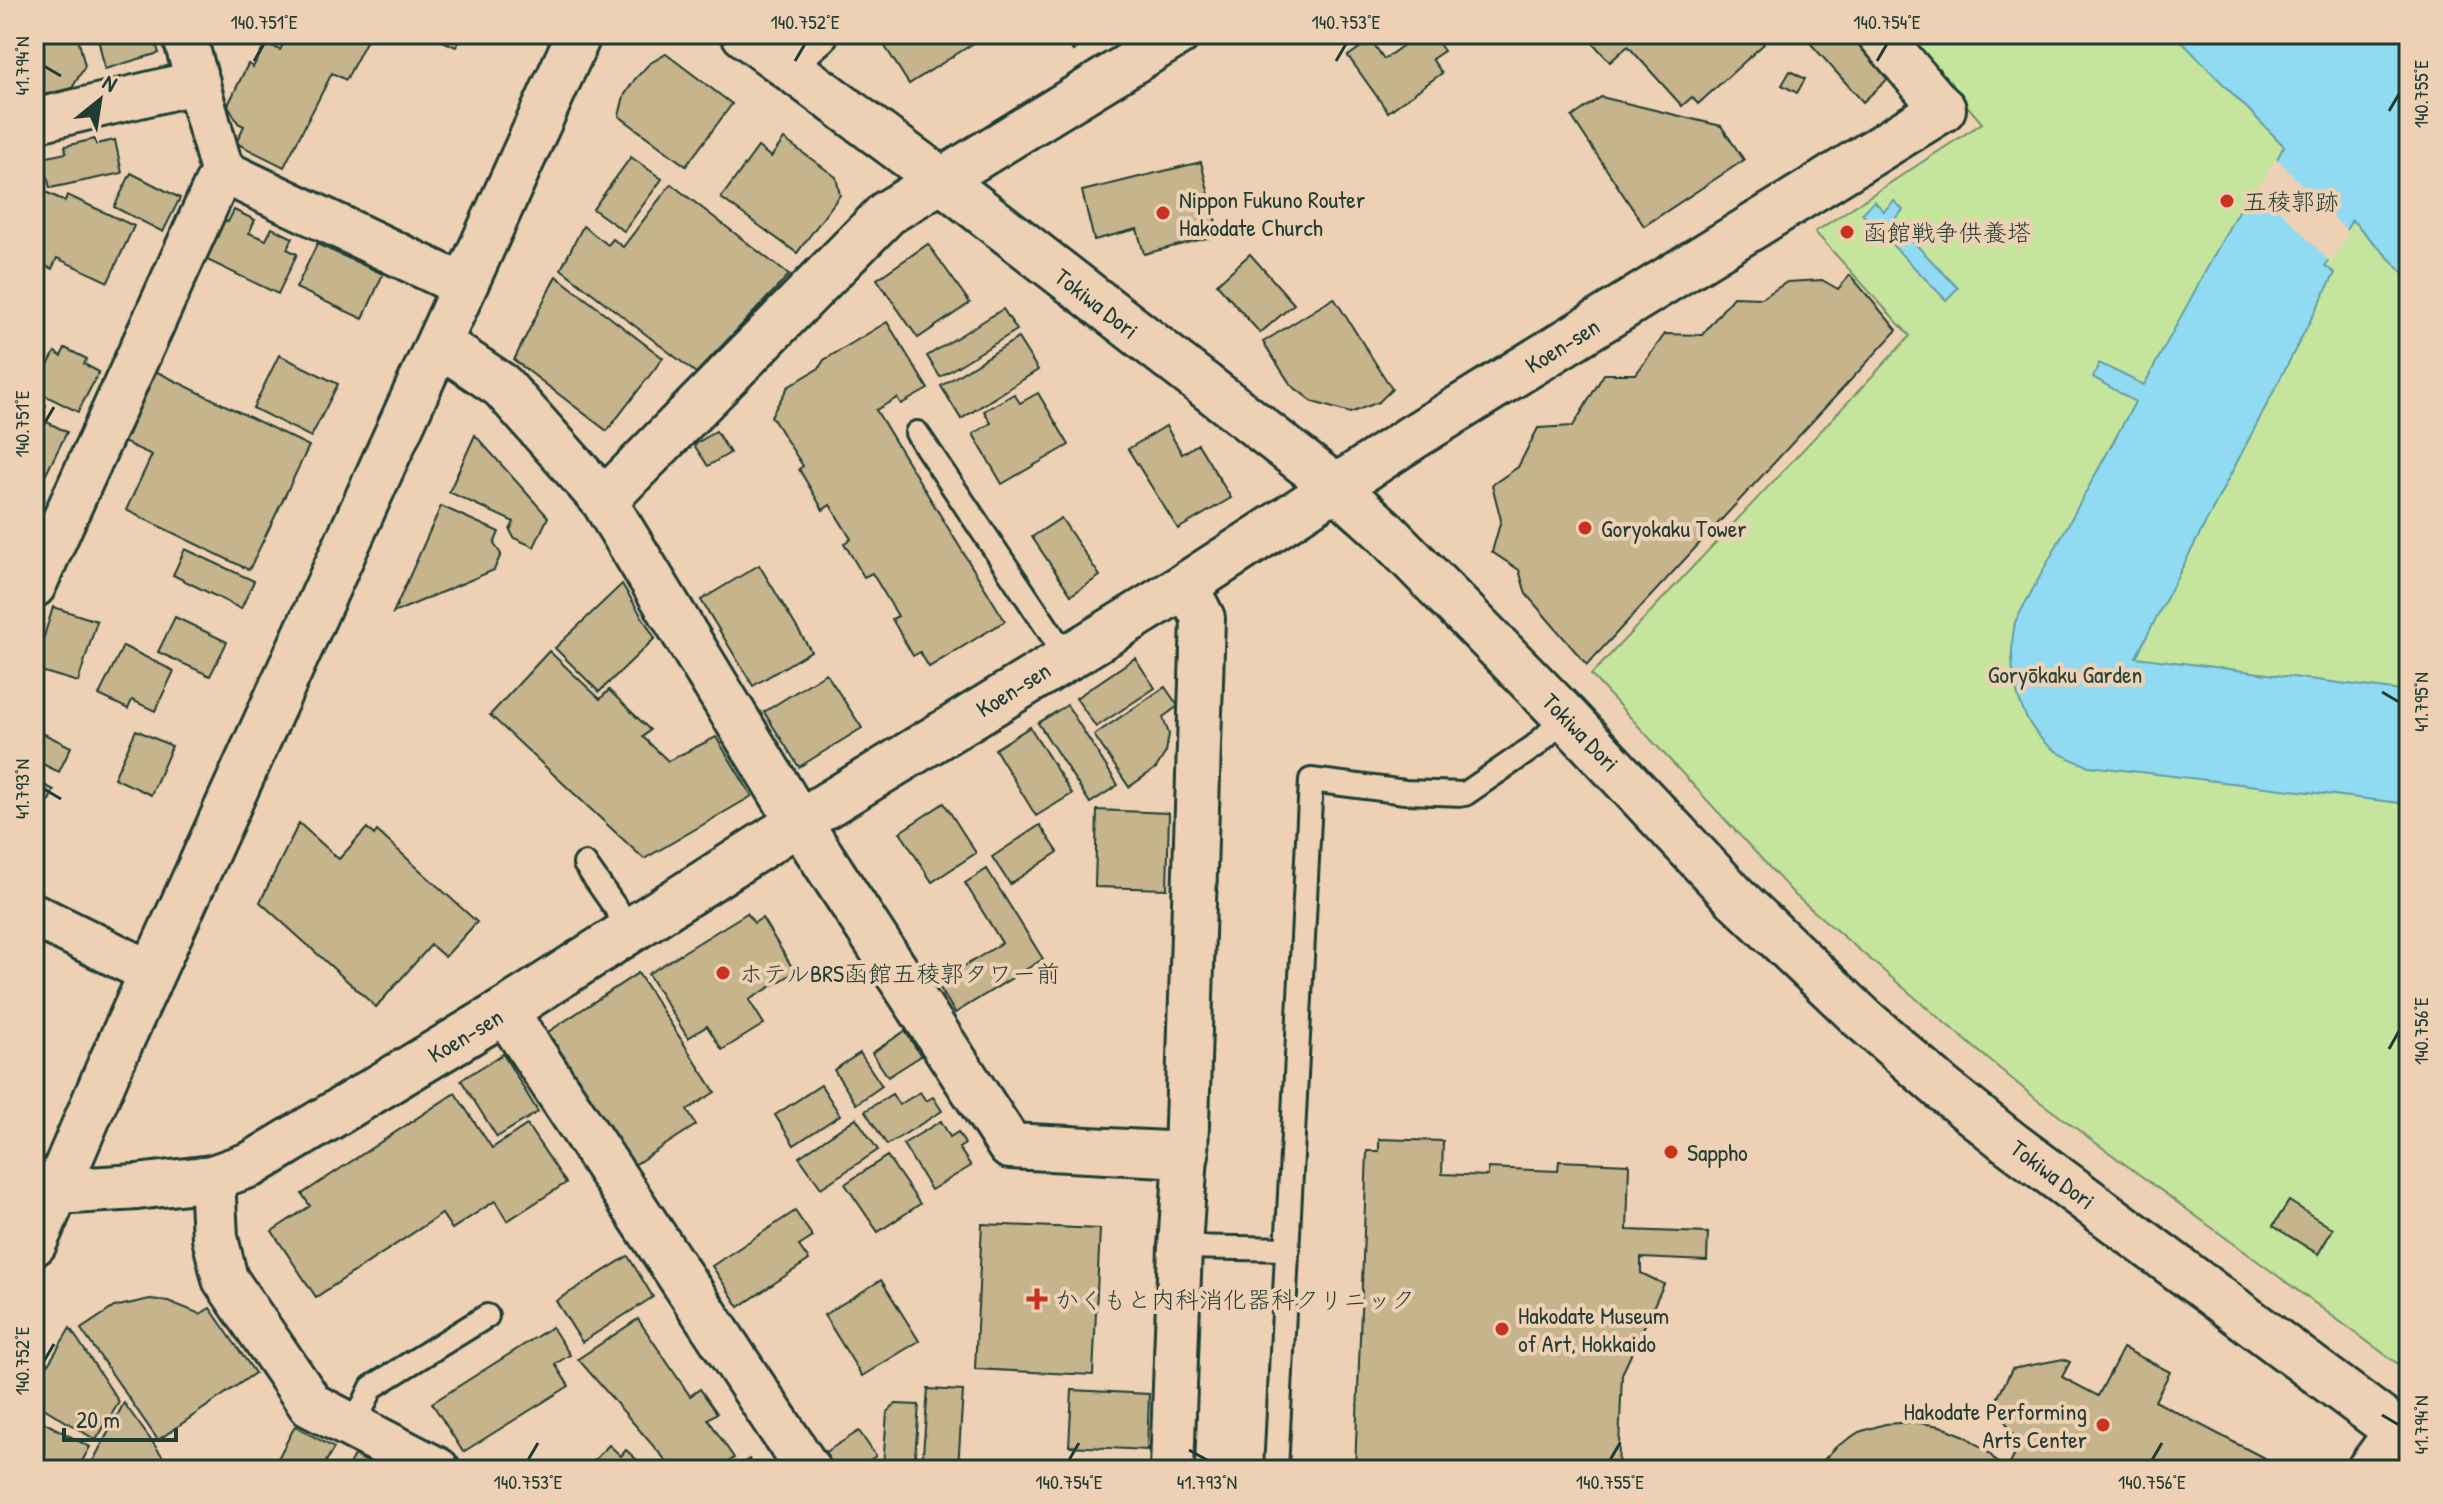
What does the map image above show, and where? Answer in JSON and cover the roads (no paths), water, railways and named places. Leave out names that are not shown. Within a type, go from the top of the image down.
[{"type":"street","points":[[34,586],[222,171],[184,34]]},
{"type":"street","points":[[34,1243],[45,1194],[152,973],[579,34]]},
{"type":"street","name":"Tokiwa Dori","points":[[744,34],[800,48],[941,180],[1337,488],[1382,529],[1566,717],[1735,897],[1862,1018],[2009,1142],[2403,1436]]},
{"type":"street","points":[[604,501],[887,213],[1179,34]]},
{"type":"street","points":[[1879,34],[1943,109]]},
{"type":"street","points":[[34,121],[198,82]]},
{"type":"street","name":"Koen-sen","points":[[45,1194],[212,1178],[252,1164],[505,1011],[799,822],[1186,585],[1413,437],[1943,109]]},
{"type":"street","points":[[222,171],[464,286]]},
{"type":"street","points":[[440,344],[502,386],[604,501],[799,822],[1010,1146],[1186,1155]]},
{"type":"street","points":[[1172,1470],[1186,1155],[1203,618],[1186,585]]},
{"type":"street","points":[[34,915],[152,973]]},
{"type":"street","points":[[505,1011],[808,1470]]},
{"type":"street","points":[[212,1178],[215,1238],[225,1279],[311,1405],[437,1470]]},
{"type":"street","points":[[2369,1470],[2403,1436]]},
{"type":"lane","points":[[917,433],[1066,656]]},
{"type":"lane","points":[[1276,1470],[1311,780],[1405,792],[1465,794],[1535,746],[1566,717]]},
{"type":"lane","points":[[585,864],[631,930]]},
{"type":"lane","points":[[1180,1247],[1288,1249]]},
{"type":"lane","points":[[353,1427],[372,1387],[487,1316]]},
{"type":"water","points":[[2174,34],[2409,34],[2409,279],[2352,220],[2325,266],[2335,273],[2136,657],[2409,692],[2409,804],[2089,766],[2065,756],[2044,742],[2026,716],[2015,685],[2012,653],[2015,622],[2135,402],[2093,377],[2099,363],[2144,385],[2245,198],[2254,203],[2284,146]]},
{"type":"water","points":[[1874,201],[1884,211],[1894,201],[1903,210],[1893,221],[1958,288],[1946,300],[1862,214]]},
{"type":"place","name":"五稜郭跡","points":[[2227,201]]},
{"type":"place","name":"Nippon Fukuno Router Hakodate Church","points":[[1163,213]]},
{"type":"place","name":"函館戦争供養塔","points":[[1847,232]]},
{"type":"place","name":"Goryokaku Tower","points":[[1585,528]]},
{"type":"place","name":"ホテルBRS函館五稜郭タワー前","points":[[723,973]]},
{"type":"place","name":"Sappho","points":[[1671,1152]]},
{"type":"place","name":"かくもと内科消化器科クリニック","points":[[1037,1299]]},
{"type":"place","name":"Hakodate Museum of Art, Hokkaido","points":[[1502,1329]]},
{"type":"place","name":"Hakodate Performing Arts Center","points":[[2103,1425]]},
{"type":"park label","name":"Goryōkaku Garden","points":[[2065,674]]}]
